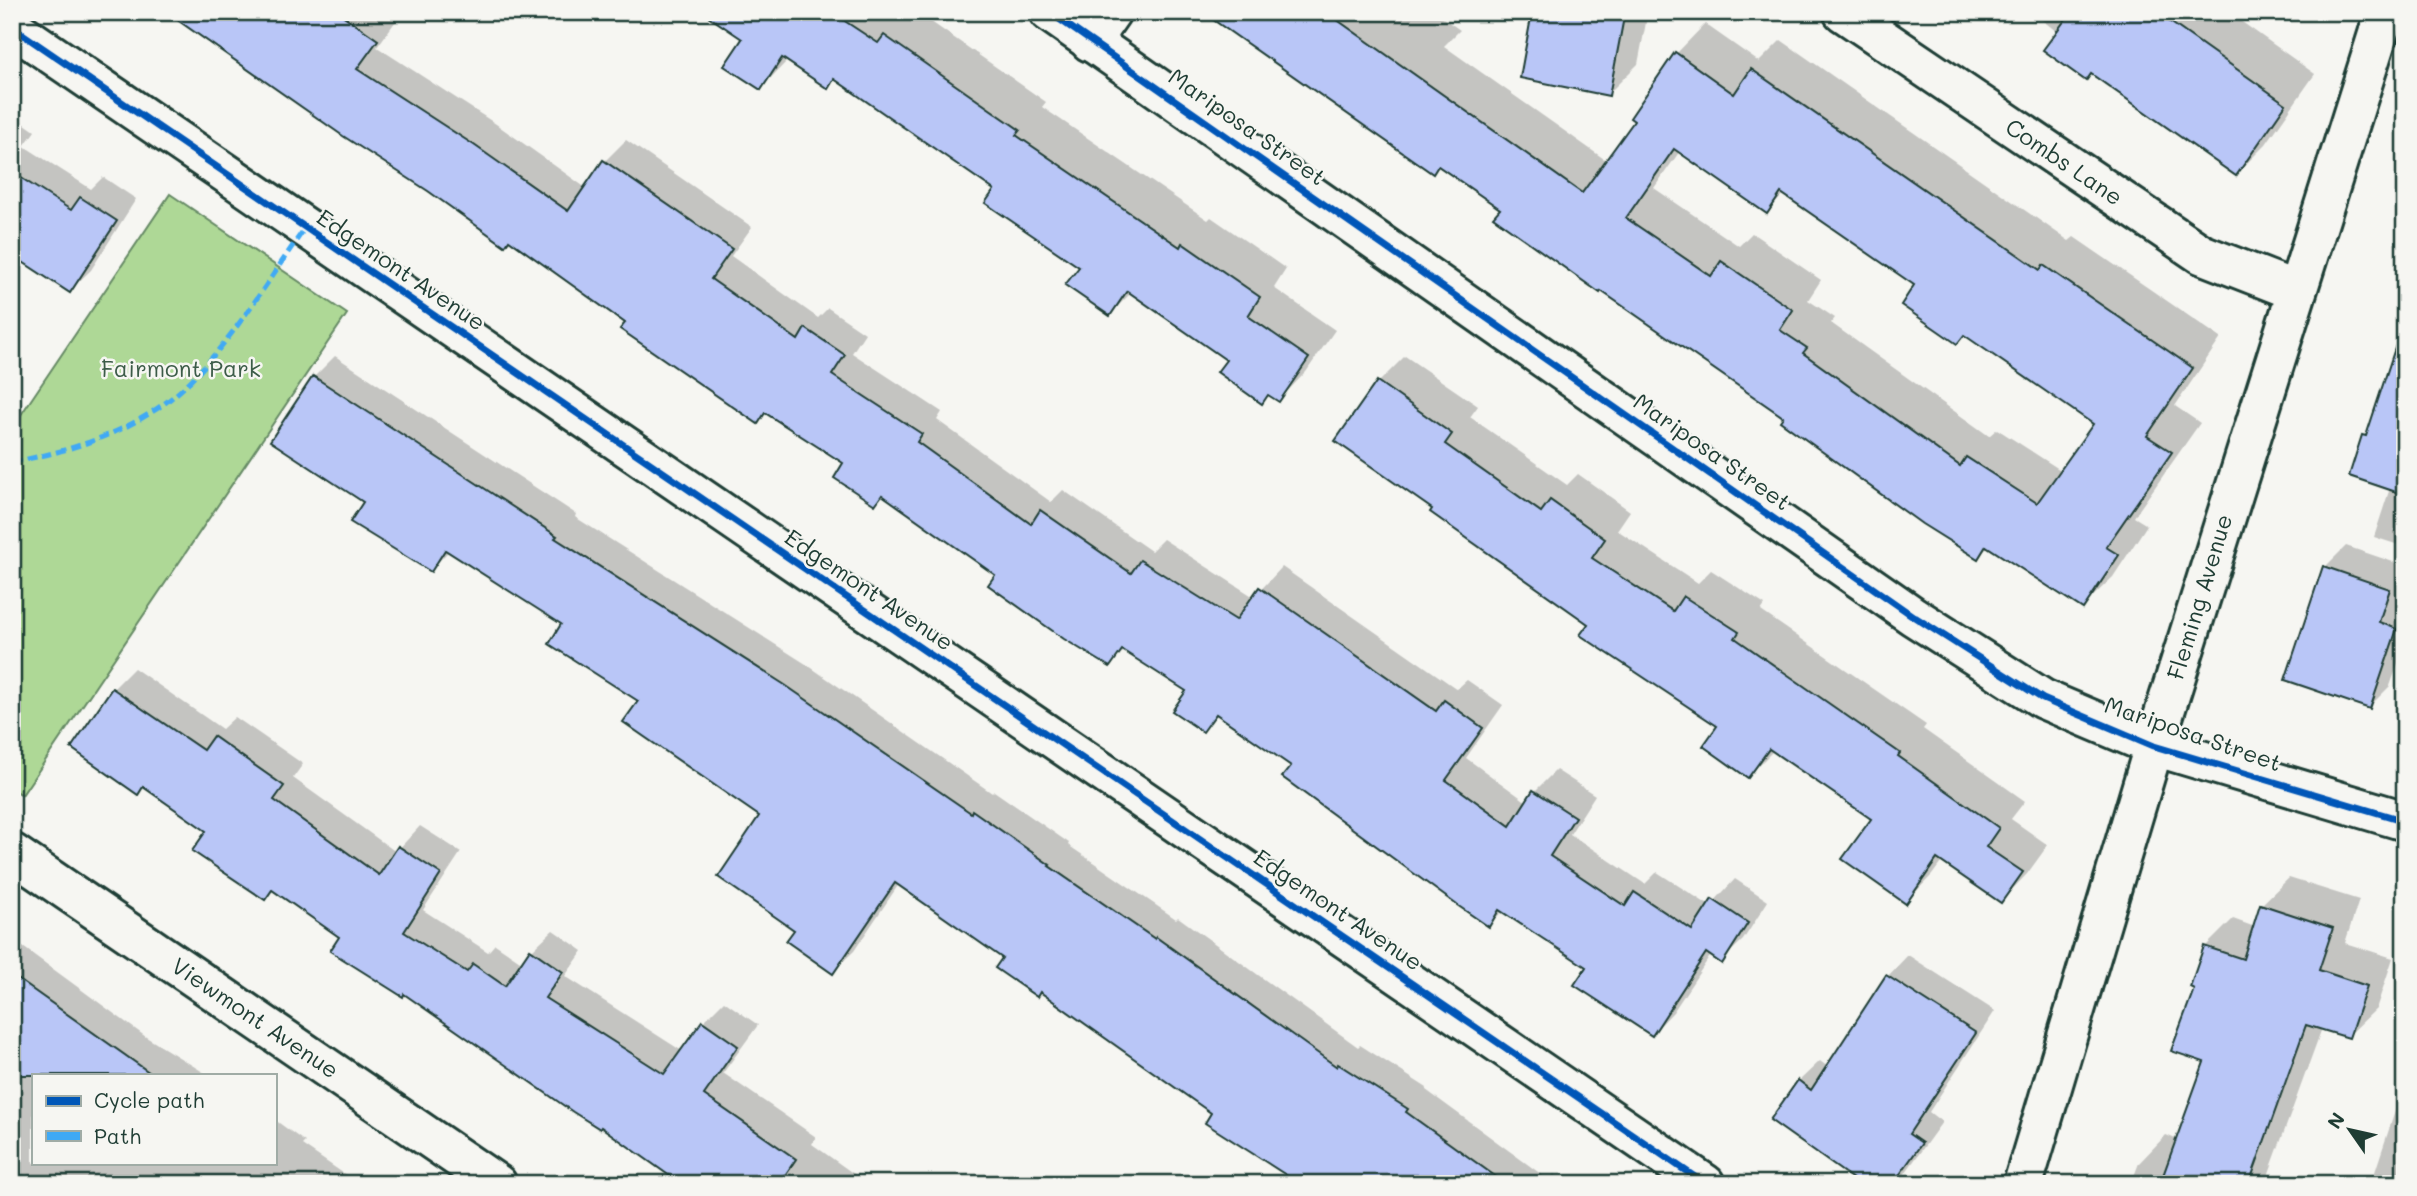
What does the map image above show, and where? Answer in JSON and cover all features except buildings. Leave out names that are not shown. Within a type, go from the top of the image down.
[{"type":"street","name":"Mariposa Street","points":[[1049,12],[1100,27],[1913,616],[2043,699],[2154,746],[2405,821]]},
{"type":"street","name":"Combs Lane","points":[[1843,12],[2201,254],[2295,291]]},
{"type":"street","name":"Fleming Avenue","points":[[2023,1184],[2154,746],[2385,12]]},
{"type":"street","name":"Edgemont Avenue","points":[[12,27],[1705,1184]]},
{"type":"street","name":"Viewmont Avenue","points":[[12,853],[497,1184]]},
{"type":"green space","name":"Fairmont Park","points":[[170,194],[347,314],[22,795],[12,788],[12,428]]},
{"type":"marked path","points":[[12,462],[57,452],[102,437],[124,428],[164,404],[217,352],[248,312],[305,228]]},
{"type":"cycle path","points":[[1049,12],[1913,616],[2043,699],[2154,746],[2405,821]]},
{"type":"cycle path","points":[[12,27],[1705,1184]]}]
